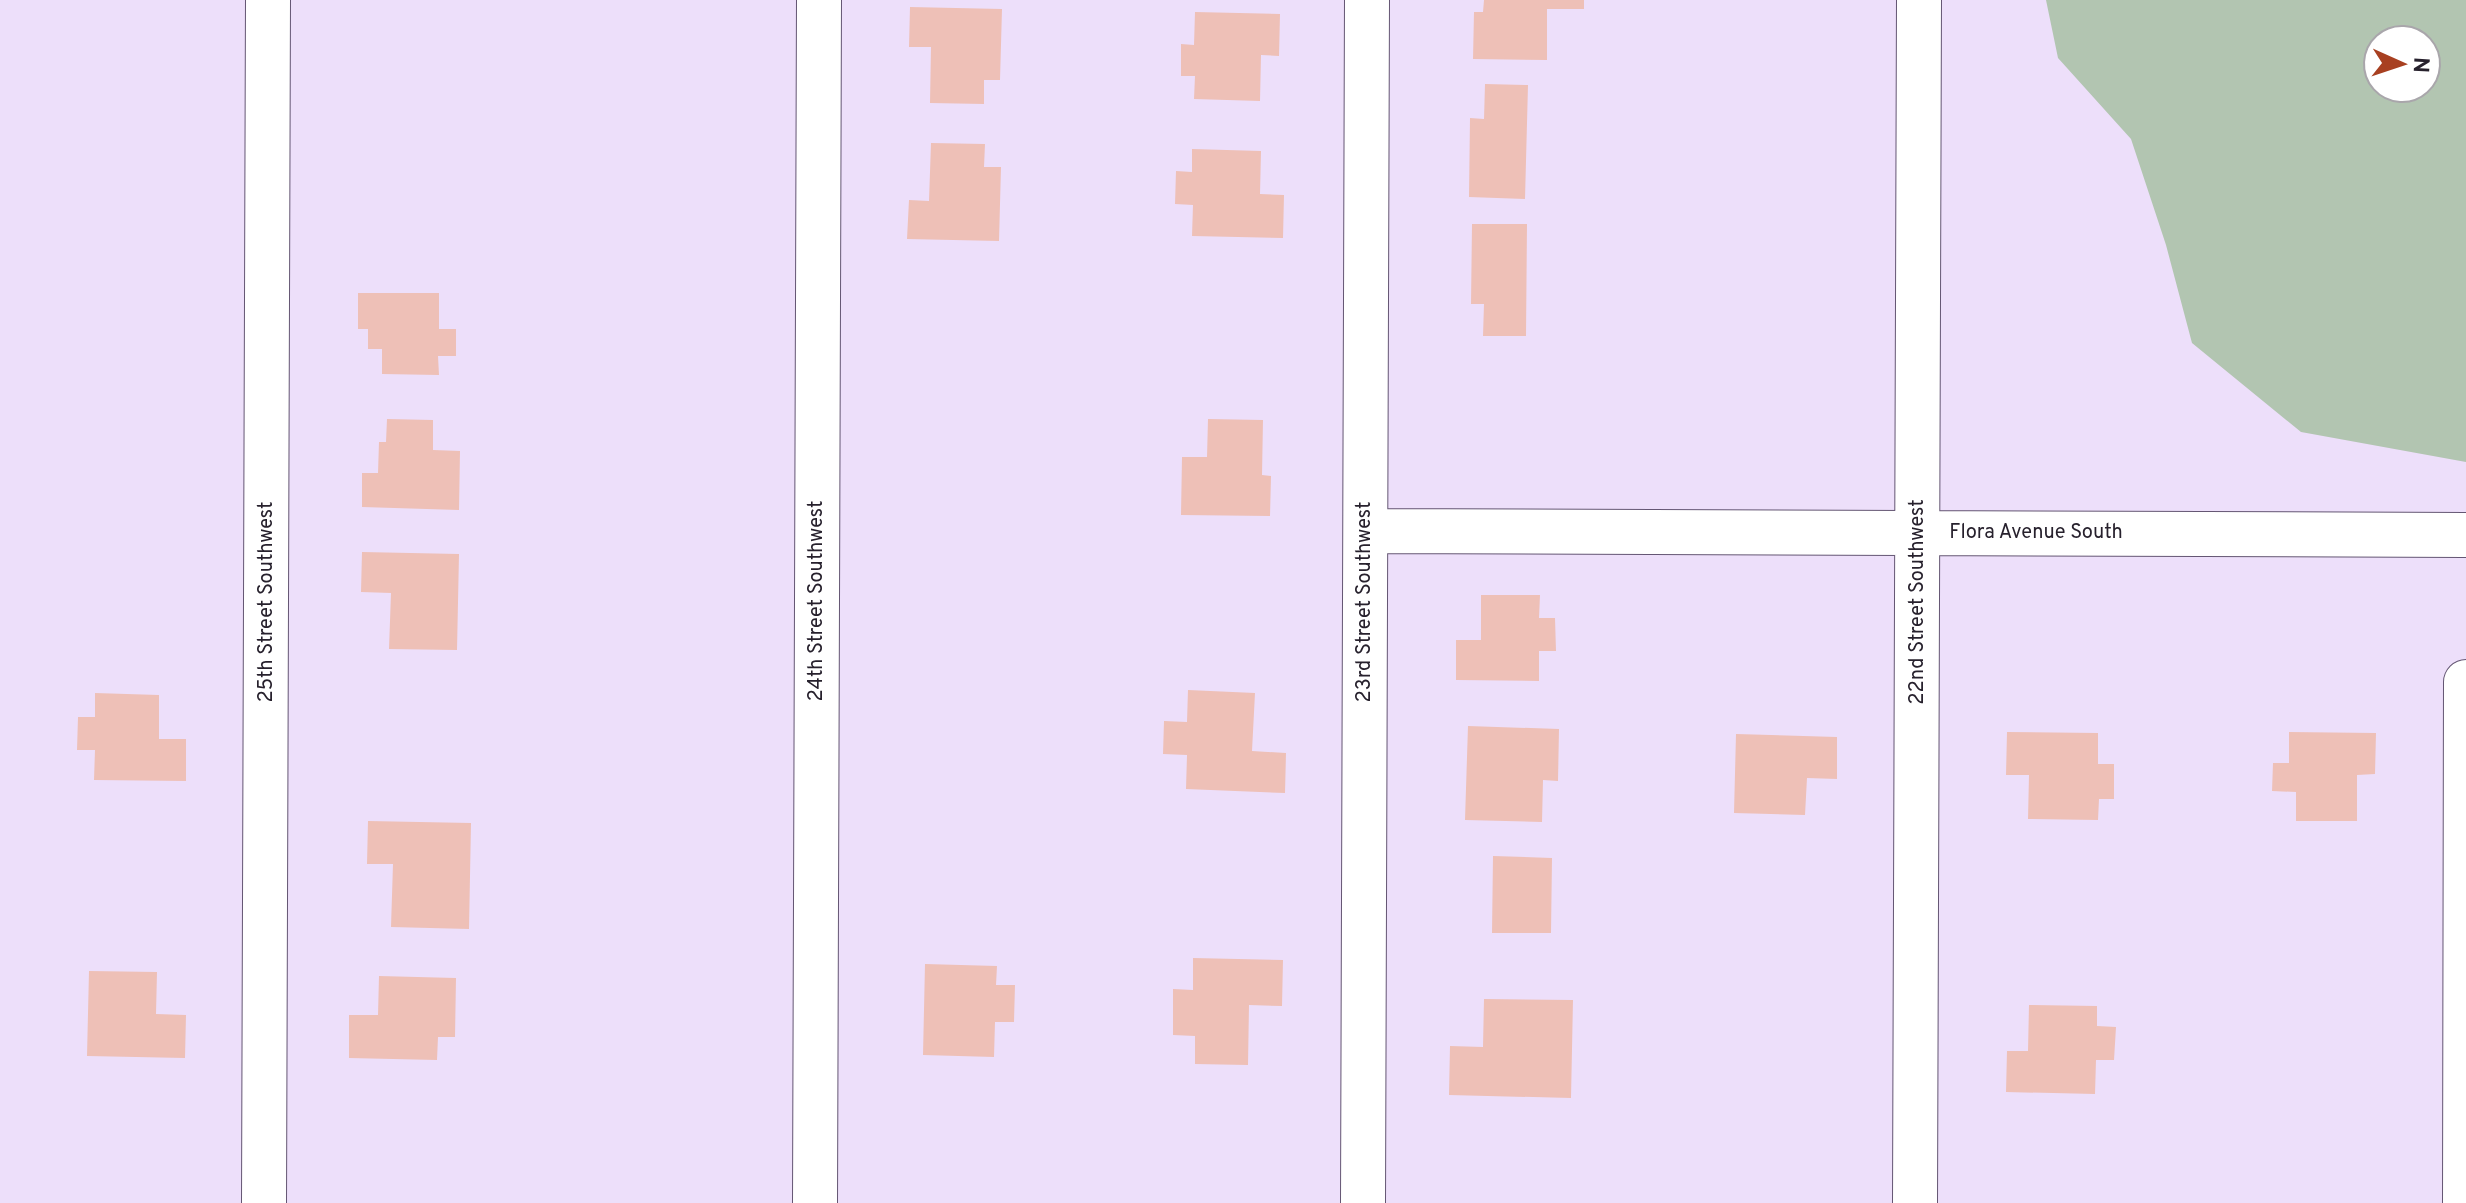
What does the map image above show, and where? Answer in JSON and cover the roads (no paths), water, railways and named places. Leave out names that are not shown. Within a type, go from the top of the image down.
[{"type":"street","name":"25th Street Southwest","points":[[264,1203],[268,0]]},
{"type":"street","name":"24th Street Southwest","points":[[815,1203],[819,0]]},
{"type":"street","name":"23rd Street Southwest","points":[[1363,1203],[1367,0]]},
{"type":"street","name":"22nd Street Southwest","points":[[1915,1203],[1919,0]]},
{"type":"street","name":"Flora Avenue South","points":[[1366,531],[2466,535]]},
{"type":"street","points":[[2465,1203],[2466,682]]}]
